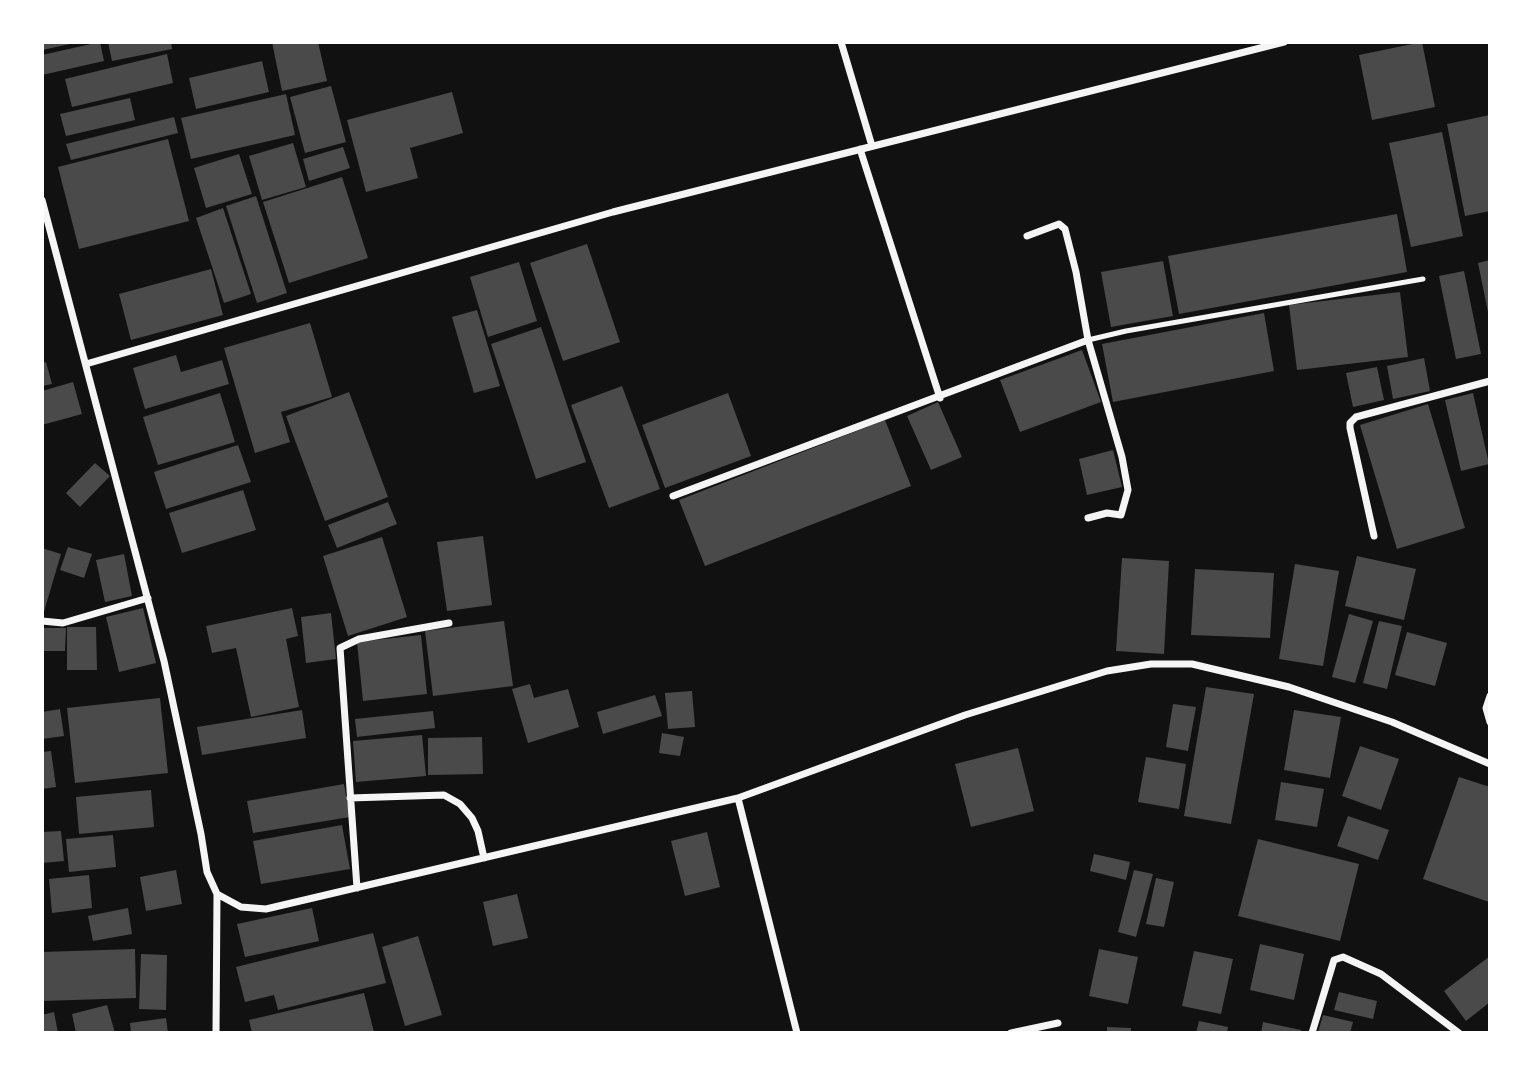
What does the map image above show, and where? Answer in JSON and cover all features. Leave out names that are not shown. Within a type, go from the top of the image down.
[{"type":"street","points":[[841,42],[873,146]]},
{"type":"street","points":[[86,364],[600,216],[1284,42]]},
{"type":"street","points":[[860,149],[940,398]]},
{"type":"street","points":[[42,200],[46,232],[86,364],[164,661],[207,872],[217,894],[216,1033]]},
{"type":"street","points":[[1027,236],[1059,223],[1065,229],[1088,340],[1122,457],[1128,490],[1121,515],[1107,513],[1088,518]]},
{"type":"street","points":[[673,496],[940,398],[1088,340]]},
{"type":"street","points":[[1374,536],[1350,428],[1352,420],[1490,381]]},
{"type":"street","points":[[42,621],[63,623],[148,598]]},
{"type":"street","points":[[357,888],[340,648],[359,639],[449,623]]},
{"type":"street","points":[[217,894],[241,907],[266,909],[738,798],[965,715],[1107,671],[1150,664],[1192,664],[1290,687],[1392,722],[1490,764]]},
{"type":"street","points":[[1490,696],[1486,708],[1490,722]]},
{"type":"street","points":[[350,798],[444,795],[460,804],[471,818],[478,831],[484,858]]},
{"type":"street","points":[[738,798],[797,1033]]},
{"type":"street","points":[[1312,1033],[1334,960],[1343,957],[1381,974],[1459,1033]]},
{"type":"street","points":[[1011,1033],[1058,1023]]},
{"type":"lane","points":[[1088,340],[1423,279]]},
{"type":"building","points":[[42,42],[74,42],[75,43],[42,50]]},
{"type":"building","points":[[100,42],[104,61],[42,75],[42,55]]},
{"type":"building","points":[[108,42],[171,42],[172,49],[112,61]]},
{"type":"building","points":[[272,42],[318,42],[327,81],[282,91]]},
{"type":"building","points":[[1422,42],[1435,107],[1372,120],[1359,55]]},
{"type":"building","points":[[167,54],[173,83],[72,107],[65,79]]},
{"type":"building","points":[[262,61],[269,92],[196,109],[189,78]]},
{"type":"building","points":[[331,86],[346,142],[305,153],[290,97]]},
{"type":"building","points":[[452,92],[463,133],[410,148],[418,178],[366,192],[347,120]]},
{"type":"building","points":[[286,94],[295,135],[191,159],[181,118]]},
{"type":"building","points":[[130,98],[135,120],[66,136],[60,114]]},
{"type":"building","points":[[1490,115],[1490,211],[1465,216],[1447,124]]},
{"type":"building","points":[[174,117],[178,133],[71,160],[66,144]]},
{"type":"building","points":[[1442,132],[1463,236],[1411,247],[1389,143]]},
{"type":"building","points":[[168,139],[189,221],[79,249],[58,167]]},
{"type":"building","points":[[293,143],[306,187],[262,200],[249,156]]},
{"type":"building","points":[[343,147],[350,168],[309,181],[303,159]]},
{"type":"building","points":[[239,154],[252,194],[206,208],[194,168]]},
{"type":"building","points":[[342,177],[368,258],[289,283],[263,202]]},
{"type":"building","points":[[256,196],[287,293],[257,303],[226,206]]},
{"type":"building","points":[[223,208],[251,294],[224,303],[196,218]]},
{"type":"building","points":[[1397,214],[1407,272],[1179,314],[1168,256]]},
{"type":"building","points":[[587,244],[620,342],[563,361],[530,263]]},
{"type":"building","points":[[1490,260],[1490,316],[1489,317],[1478,263]]},
{"type":"building","points":[[1163,261],[1173,316],[1111,327],[1101,272]]},
{"type":"building","points":[[519,262],[537,321],[488,337],[470,277]]},
{"type":"building","points":[[211,269],[223,315],[131,340],[119,294]]},
{"type":"building","points":[[1464,271],[1481,354],[1456,359],[1439,276]]},
{"type":"building","points":[[1400,292],[1408,357],[1297,370],[1289,305]]},
{"type":"building","points":[[477,310],[500,386],[474,393],[452,317]]},
{"type":"building","points":[[1264,313],[1274,371],[1113,402],[1102,344]]},
{"type":"building","points":[[310,323],[332,397],[281,412],[290,442],[255,453],[224,348]]},
{"type":"building","points":[[541,327],[586,462],[536,479],[491,344]]},
{"type":"building","points":[[1082,350],[1101,402],[1020,432],[1000,380]]},
{"type":"building","points":[[176,355],[181,372],[222,360],[229,384],[145,409],[133,368]]},
{"type":"building","points":[[1424,358],[1430,391],[1393,399],[1387,366]]},
{"type":"building","points":[[46,362],[52,384],[42,386],[42,363]]},
{"type":"building","points":[[1377,367],[1384,400],[1353,407],[1346,373]]},
{"type":"building","points":[[73,382],[82,414],[42,425],[42,391]]},
{"type":"building","points":[[622,386],[660,489],[609,508],[571,405]]},
{"type":"building","points":[[349,392],[388,497],[325,521],[286,416]]},
{"type":"building","points":[[220,393],[235,442],[158,465],[143,417]]},
{"type":"building","points":[[728,393],[751,456],[665,488],[642,425]]},
{"type":"building","points":[[1473,393],[1489,464],[1461,471],[1445,400]]},
{"type":"building","points":[[938,402],[962,457],[931,470],[907,416]]},
{"type":"building","points":[[1428,404],[1465,528],[1397,549],[1360,425]]},
{"type":"building","points":[[885,420],[911,486],[705,566],[679,500]]},
{"type":"building","points":[[238,445],[251,482],[166,509],[154,472]]},
{"type":"building","points":[[1113,450],[1122,487],[1087,495],[1079,459]]},
{"type":"building","points":[[95,463],[110,476],[80,507],[66,493]]},
{"type":"building","points":[[243,490],[256,530],[182,553],[169,513]]},
{"type":"building","points":[[388,502],[397,524],[337,548],[328,525]]},
{"type":"building","points":[[483,536],[492,605],[447,611],[437,542]]},
{"type":"building","points":[[382,537],[407,617],[348,636],[323,556]]},
{"type":"building","points":[[68,547],[92,554],[84,578],[60,570]]},
{"type":"building","points":[[42,548],[61,554],[43,615],[42,615]]},
{"type":"building","points":[[124,554],[132,596],[105,602],[96,560]]},
{"type":"building","points":[[1357,556],[1416,569],[1404,620],[1345,606]]},
{"type":"building","points":[[1122,558],[1169,561],[1164,654],[1116,651]]},
{"type":"building","points":[[1295,564],[1339,571],[1323,666],[1279,659]]},
{"type":"building","points":[[1195,569],[1274,573],[1270,638],[1191,635]]},
{"type":"building","points":[[143,608],[156,663],[119,672],[106,617]]},
{"type":"building","points":[[292,608],[298,636],[286,639],[299,707],[251,717],[236,648],[212,653],[206,626]]},
{"type":"building","points":[[331,613],[336,659],[306,663],[301,617]]},
{"type":"building","points":[[1349,614],[1373,621],[1355,683],[1332,677]]},
{"type":"building","points":[[504,621],[513,686],[433,696],[425,631]]},
{"type":"building","points":[[1379,621],[1402,626],[1387,689],[1363,683]]},
{"type":"building","points":[[67,627],[96,627],[97,670],[67,670]]},
{"type":"building","points":[[42,628],[66,628],[65,651],[42,651]]},
{"type":"building","points":[[1407,632],[1447,643],[1435,686],[1395,675]]},
{"type":"building","points":[[421,635],[427,694],[363,701],[357,642]]},
{"type":"building","points":[[530,684],[534,698],[568,689],[579,727],[528,743],[512,689]]},
{"type":"building","points":[[1206,687],[1254,694],[1231,824],[1184,816]]},
{"type":"building","points":[[692,691],[695,727],[668,729],[665,693]]},
{"type":"building","points":[[655,695],[662,716],[603,734],[597,712]]},
{"type":"building","points":[[160,698],[168,773],[75,783],[67,708]]},
{"type":"building","points":[[1173,704],[1196,707],[1188,751],[1166,747]]},
{"type":"building","points":[[60,709],[64,736],[42,739],[42,712]]},
{"type":"building","points":[[302,710],[306,738],[202,755],[197,727]]},
{"type":"building","points":[[1294,710],[1341,717],[1330,778],[1284,770]]},
{"type":"building","points":[[433,711],[435,728],[357,737],[355,719]]},
{"type":"building","points":[[662,733],[684,737],[680,756],[659,753]]},
{"type":"building","points":[[422,735],[426,776],[356,782],[353,741]]},
{"type":"building","points":[[482,737],[483,774],[428,775],[428,738]]},
{"type":"building","points":[[1360,746],[1399,759],[1381,810],[1342,796]]},
{"type":"building","points":[[1018,748],[1034,811],[971,827],[955,764]]},
{"type":"building","points":[[51,751],[56,787],[42,789],[42,752]]},
{"type":"building","points":[[1146,757],[1186,764],[1179,809],[1138,802]]},
{"type":"building","points":[[1459,777],[1490,787],[1489,902],[1423,879]]},
{"type":"building","points":[[1281,782],[1324,789],[1317,827],[1275,820]]},
{"type":"building","points":[[344,784],[350,817],[253,833],[247,801]]},
{"type":"building","points":[[151,790],[154,827],[79,834],[76,797]]},
{"type":"building","points":[[1348,816],[1389,830],[1378,860],[1337,846]]},
{"type":"building","points":[[342,825],[350,869],[261,884],[253,841]]},
{"type":"building","points":[[61,831],[64,861],[42,863],[42,832]]},
{"type":"building","points":[[707,832],[720,887],[685,896],[671,841]]},
{"type":"building","points":[[113,835],[116,867],[69,872],[66,839]]},
{"type":"building","points":[[1258,839],[1359,864],[1340,941],[1238,916]]},
{"type":"building","points":[[1094,854],[1130,862],[1126,880],[1090,871]]},
{"type":"building","points":[[176,870],[182,904],[146,911],[140,877]]},
{"type":"building","points":[[1134,870],[1153,874],[1136,937],[1118,932]]},
{"type":"building","points":[[89,875],[92,908],[52,913],[49,879]]},
{"type":"building","points":[[1156,878],[1174,882],[1164,927],[1146,924]]},
{"type":"building","points":[[517,894],[528,938],[493,946],[483,902]]},
{"type":"building","points":[[128,908],[132,934],[93,941],[88,916]]},
{"type":"building","points":[[312,908],[319,941],[245,957],[237,924]]},
{"type":"building","points":[[373,933],[386,983],[278,1010],[274,995],[245,1002],[236,967]]},
{"type":"building","points":[[418,936],[442,1015],[405,1026],[382,947]]},
{"type":"building","points":[[1260,944],[1304,954],[1294,1000],[1250,990]]},
{"type":"building","points":[[135,949],[136,998],[42,1001],[42,952]]},
{"type":"building","points":[[1099,949],[1138,957],[1128,1004],[1089,996]]},
{"type":"building","points":[[1194,951],[1233,959],[1221,1014],[1182,1006]]},
{"type":"building","points":[[141,954],[167,955],[166,1010],[139,1009]]},
{"type":"building","points":[[1490,956],[1490,1002],[1466,1021],[1444,991]]},
{"type":"building","points":[[1339,992],[1377,1001],[1373,1019],[1334,1010]]},
{"type":"building","points":[[364,993],[374,1032],[252,1033],[249,1020]]},
{"type":"building","points":[[107,1005],[115,1033],[76,1033],[72,1014]]},
{"type":"building","points":[[54,1012],[58,1033],[42,1033],[42,1015]]},
{"type":"building","points":[[1323,1015],[1353,1022],[1350,1033],[1318,1032]]},
{"type":"building","points":[[166,1018],[168,1033],[131,1033],[130,1023]]},
{"type":"building","points":[[1199,1021],[1228,1027],[1227,1033],[1196,1033]]},
{"type":"building","points":[[1263,1022],[1301,1030],[1300,1033],[1261,1033]]},
{"type":"building","points":[[1107,1027],[1131,1028],[1131,1033],[1107,1033]]}]
